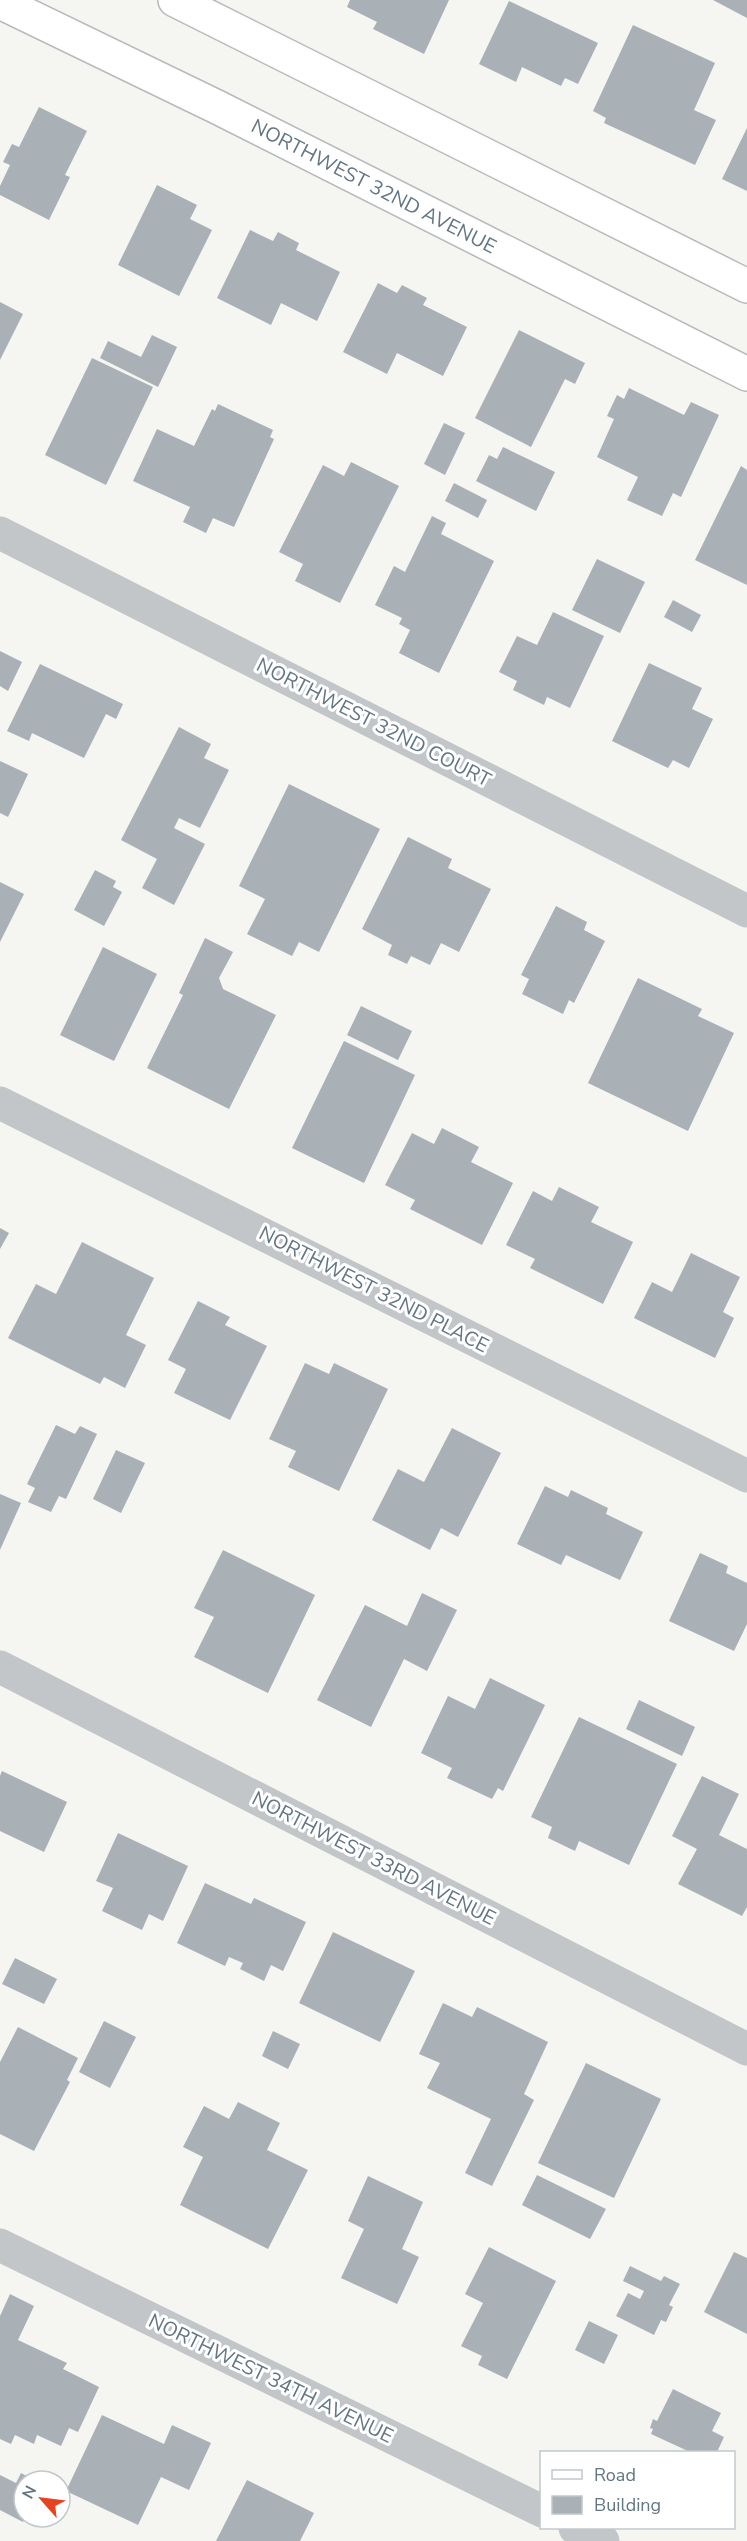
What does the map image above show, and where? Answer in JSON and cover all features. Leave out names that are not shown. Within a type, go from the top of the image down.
[{"type":"main road","points":[[176,0],[747,286]]},
{"type":"main road","name":"NORTHWEST 32ND AVENUE","points":[[2,4],[217,107],[747,374]]},
{"type":"street","name":"NORTHWEST 32ND COURT","points":[[0,533],[747,911]]},
{"type":"street","name":"NORTHWEST 32ND PLACE","points":[[0,1102],[747,1476]]},
{"type":"street","name":"NORTHWEST 33RD AVENUE","points":[[0,1667],[747,2049]]},
{"type":"street","name":"NORTHWEST 34TH AVENUE","points":[[0,2245],[540,2510]]},
{"type":"street","points":[[577,2529],[603,2541]]},
{"type":"building","points":[[350,0],[449,0],[424,54],[373,29],[377,22],[347,7]]},
{"type":"building","points":[[713,0],[747,0],[747,18]]},
{"type":"building","points":[[509,1],[598,43],[578,84],[565,78],[561,86],[522,67],[516,82],[479,64]]},
{"type":"building","points":[[633,25],[715,63],[694,110],[716,120],[695,165],[604,123],[606,118],[593,111]]},
{"type":"building","points":[[39,107],[87,131],[65,175],[70,177],[49,220],[0,195],[0,186],[10,165],[3,162],[12,144],[19,147]]},
{"type":"building","points":[[747,128],[747,191],[722,179]]},
{"type":"building","points":[[157,185],[197,205],[190,219],[212,230],[179,296],[118,265]]},
{"type":"building","points":[[250,230],[273,241],[278,232],[299,243],[296,250],[340,272],[317,321],[281,303],[271,325],[217,298]]},
{"type":"building","points":[[378,283],[397,293],[402,285],[427,298],[423,305],[467,327],[443,376],[397,353],[387,374],[343,352]]},
{"type":"building","points":[[0,302],[23,314],[0,360]]},
{"type":"building","points":[[519,330],[585,363],[575,384],[565,379],[531,447],[475,418]]},
{"type":"building","points":[[152,335],[177,347],[158,387],[100,358],[108,341],[141,357]]},
{"type":"building","points":[[92,358],[153,387],[106,485],[45,455]]},
{"type":"building","points":[[629,388],[684,415],[691,402],[719,415],[681,497],[673,493],[662,516],[627,500],[638,477],[597,457],[614,419],[607,416],[617,395],[624,399]]},
{"type":"building","points":[[218,404],[273,430],[270,437],[274,439],[234,527],[213,518],[206,533],[183,522],[190,507],[133,481],[157,429],[194,446],[212,409],[215,411]]},
{"type":"building","points":[[444,423],[465,433],[445,475],[424,464]]},
{"type":"building","points":[[503,447],[555,472],[536,511],[476,481],[489,455],[497,459]]},
{"type":"building","points":[[351,462],[399,486],[340,603],[295,581],[303,564],[279,552],[323,465],[344,476]]},
{"type":"building","points":[[741,466],[747,470],[747,585],[695,560]]},
{"type":"building","points":[[454,483],[487,500],[478,518],[445,501]]},
{"type":"building","points":[[432,516],[446,523],[441,534],[494,561],[439,673],[399,653],[410,630],[399,624],[402,618],[375,605],[394,566],[405,572]]},
{"type":"building","points":[[597,559],[645,582],[620,633],[572,610]]},
{"type":"building","points":[[673,600],[701,615],[692,632],[664,617]]},
{"type":"building","points":[[553,612],[604,636],[570,708],[547,697],[544,705],[513,690],[517,681],[499,672],[517,636],[537,645]]},
{"type":"building","points":[[0,651],[22,662],[8,691],[0,686]]},
{"type":"building","points":[[649,663],[702,688],[692,709],[713,719],[689,768],[673,760],[668,768],[612,741]]},
{"type":"building","points":[[40,664],[123,704],[116,719],[106,714],[84,758],[32,733],[29,741],[7,731]]},
{"type":"building","points":[[179,727],[211,744],[204,758],[229,770],[200,828],[179,818],[174,828],[205,844],[174,905],[142,888],[157,859],[121,840]]},
{"type":"building","points":[[0,761],[28,774],[8,817],[0,813]]},
{"type":"building","points":[[289,784],[380,829],[319,952],[299,942],[292,956],[247,934],[265,899],[239,886]]},
{"type":"building","points":[[408,837],[452,859],[448,868],[491,889],[459,952],[441,943],[430,965],[411,956],[407,964],[388,955],[392,945],[362,929]]},
{"type":"building","points":[[95,870],[116,881],[113,887],[122,892],[104,926],[74,910]]},
{"type":"building","points":[[0,882],[24,894],[0,942]]},
{"type":"building","points":[[556,906],[587,922],[584,930],[605,941],[574,1003],[569,1000],[563,1014],[522,994],[529,979],[521,975]]},
{"type":"building","points":[[205,938],[233,952],[219,978],[223,989],[276,1015],[229,1109],[147,1068],[183,995],[179,993]]},
{"type":"building","points":[[103,947],[157,974],[114,1061],[60,1035]]},
{"type":"building","points":[[638,978],[702,1009],[698,1016],[734,1033],[688,1131],[588,1083]]},
{"type":"building","points":[[361,1006],[412,1031],[398,1060],[347,1035]]},
{"type":"building","points":[[344,1041],[415,1075],[364,1183],[292,1148]]},
{"type":"building","points":[[442,1128],[479,1147],[471,1162],[513,1183],[482,1245],[410,1209],[415,1200],[385,1185],[412,1133],[434,1144]]},
{"type":"building","points":[[559,1187],[599,1207],[591,1222],[633,1242],[603,1304],[530,1268],[535,1259],[506,1245],[533,1191],[552,1201]]},
{"type":"building","points":[[0,1228],[9,1233],[0,1249]]},
{"type":"building","points":[[82,1242],[154,1278],[126,1335],[146,1345],[125,1388],[104,1377],[100,1384],[8,1338],[36,1284],[56,1294]]},
{"type":"building","points":[[691,1253],[740,1277],[723,1312],[734,1318],[715,1358],[634,1318],[652,1282],[672,1292]]},
{"type":"building","points":[[198,1301],[230,1317],[225,1325],[267,1346],[230,1420],[174,1393],[186,1369],[168,1360]]},
{"type":"building","points":[[305,1363],[329,1374],[334,1363],[388,1389],[339,1491],[288,1467],[296,1451],[269,1439]]},
{"type":"building","points":[[56,1425],[75,1434],[80,1426],[97,1434],[66,1499],[59,1496],[51,1512],[28,1502],[35,1488],[27,1484]]},
{"type":"building","points":[[452,1428],[501,1453],[458,1537],[441,1528],[430,1550],[372,1520],[398,1469],[424,1482]]},
{"type":"building","points":[[116,1450],[145,1463],[121,1513],[93,1499]]},
{"type":"building","points":[[545,1486],[568,1497],[571,1490],[608,1508],[606,1514],[643,1532],[620,1580],[566,1555],[561,1565],[517,1544]]},
{"type":"building","points":[[0,1494],[21,1503],[0,1550]]},
{"type":"building","points":[[223,1550],[315,1595],[268,1693],[194,1657],[214,1617],[194,1608]]},
{"type":"building","points":[[700,1553],[728,1566],[726,1573],[747,1583],[747,1624],[734,1651],[669,1621]]},
{"type":"building","points":[[422,1593],[457,1610],[427,1671],[404,1659],[371,1727],[317,1700],[365,1605],[407,1626]]},
{"type":"building","points":[[490,1678],[545,1705],[503,1791],[498,1788],[492,1799],[447,1778],[452,1768],[421,1753],[448,1696],[475,1709]]},
{"type":"building","points":[[639,1700],[695,1727],[682,1756],[626,1729]]},
{"type":"building","points":[[579,1717],[677,1764],[629,1865],[579,1841],[575,1851],[548,1838],[552,1827],[531,1817]]},
{"type":"building","points":[[2,1771],[67,1802],[44,1852],[0,1831],[0,1776]]},
{"type":"building","points":[[702,1776],[739,1794],[719,1835],[747,1849],[747,1907],[742,1916],[678,1884],[697,1849],[672,1836]]},
{"type":"building","points":[[118,1833],[188,1866],[163,1921],[149,1914],[142,1930],[102,1911],[113,1888],[96,1881]]},
{"type":"building","points":[[205,1883],[251,1904],[254,1898],[306,1922],[283,1971],[271,1965],[264,1981],[240,1969],[243,1963],[229,1957],[225,1966],[177,1943]]},
{"type":"building","points":[[333,1932],[415,1971],[380,2042],[299,2003]]},
{"type":"building","points":[[15,1958],[57,1979],[44,2004],[2,1984]]},
{"type":"building","points":[[443,2003],[472,2017],[477,2007],[548,2042],[524,2094],[534,2100],[492,2186],[465,2173],[491,2119],[427,2088],[440,2063],[419,2054]]},
{"type":"building","points":[[104,2021],[136,2037],[110,2088],[79,2072]]},
{"type":"building","points":[[18,2027],[78,2058],[67,2080],[70,2082],[34,2151],[0,2134],[0,2062]]},
{"type":"building","points":[[273,2031],[300,2044],[288,2069],[262,2056]]},
{"type":"building","points":[[586,2063],[661,2099],[614,2198],[538,2163]]},
{"type":"building","points":[[238,2102],[280,2123],[267,2150],[308,2170],[268,2249],[180,2205],[203,2157],[183,2147],[204,2106],[229,2119]]},
{"type":"building","points":[[537,2175],[606,2209],[590,2239],[522,2205]]},
{"type":"building","points":[[368,2176],[423,2202],[402,2249],[419,2257],[397,2304],[341,2278],[364,2229],[348,2221]]},
{"type":"building","points":[[489,2247],[556,2281],[507,2379],[478,2365],[482,2356],[461,2346],[483,2303],[465,2294]]},
{"type":"building","points":[[734,2252],[747,2258],[747,2334],[704,2312]]},
{"type":"building","points":[[630,2266],[661,2281],[664,2276],[680,2284],[669,2305],[673,2307],[666,2322],[661,2320],[654,2335],[616,2316],[628,2293],[640,2299],[644,2291],[623,2281]]},
{"type":"building","points":[[10,2294],[34,2306],[18,2340],[67,2363],[63,2369],[99,2387],[78,2432],[69,2428],[61,2446],[37,2435],[34,2444],[15,2435],[11,2444],[0,2439],[0,2316]]},
{"type":"building","points":[[589,2321],[618,2335],[604,2364],[575,2350]]},
{"type":"building","points":[[673,2389],[721,2413],[712,2431],[724,2437],[717,2451],[688,2451],[651,2434],[653,2419],[657,2421]]},
{"type":"building","points":[[102,2415],[164,2444],[172,2425],[211,2443],[189,2490],[161,2477],[138,2525],[72,2494],[72,2478]]},
{"type":"building","points":[[0,2475],[12,2481],[12,2516],[0,2510]]},
{"type":"building","points":[[247,2480],[314,2513],[300,2541],[216,2541]]}]
